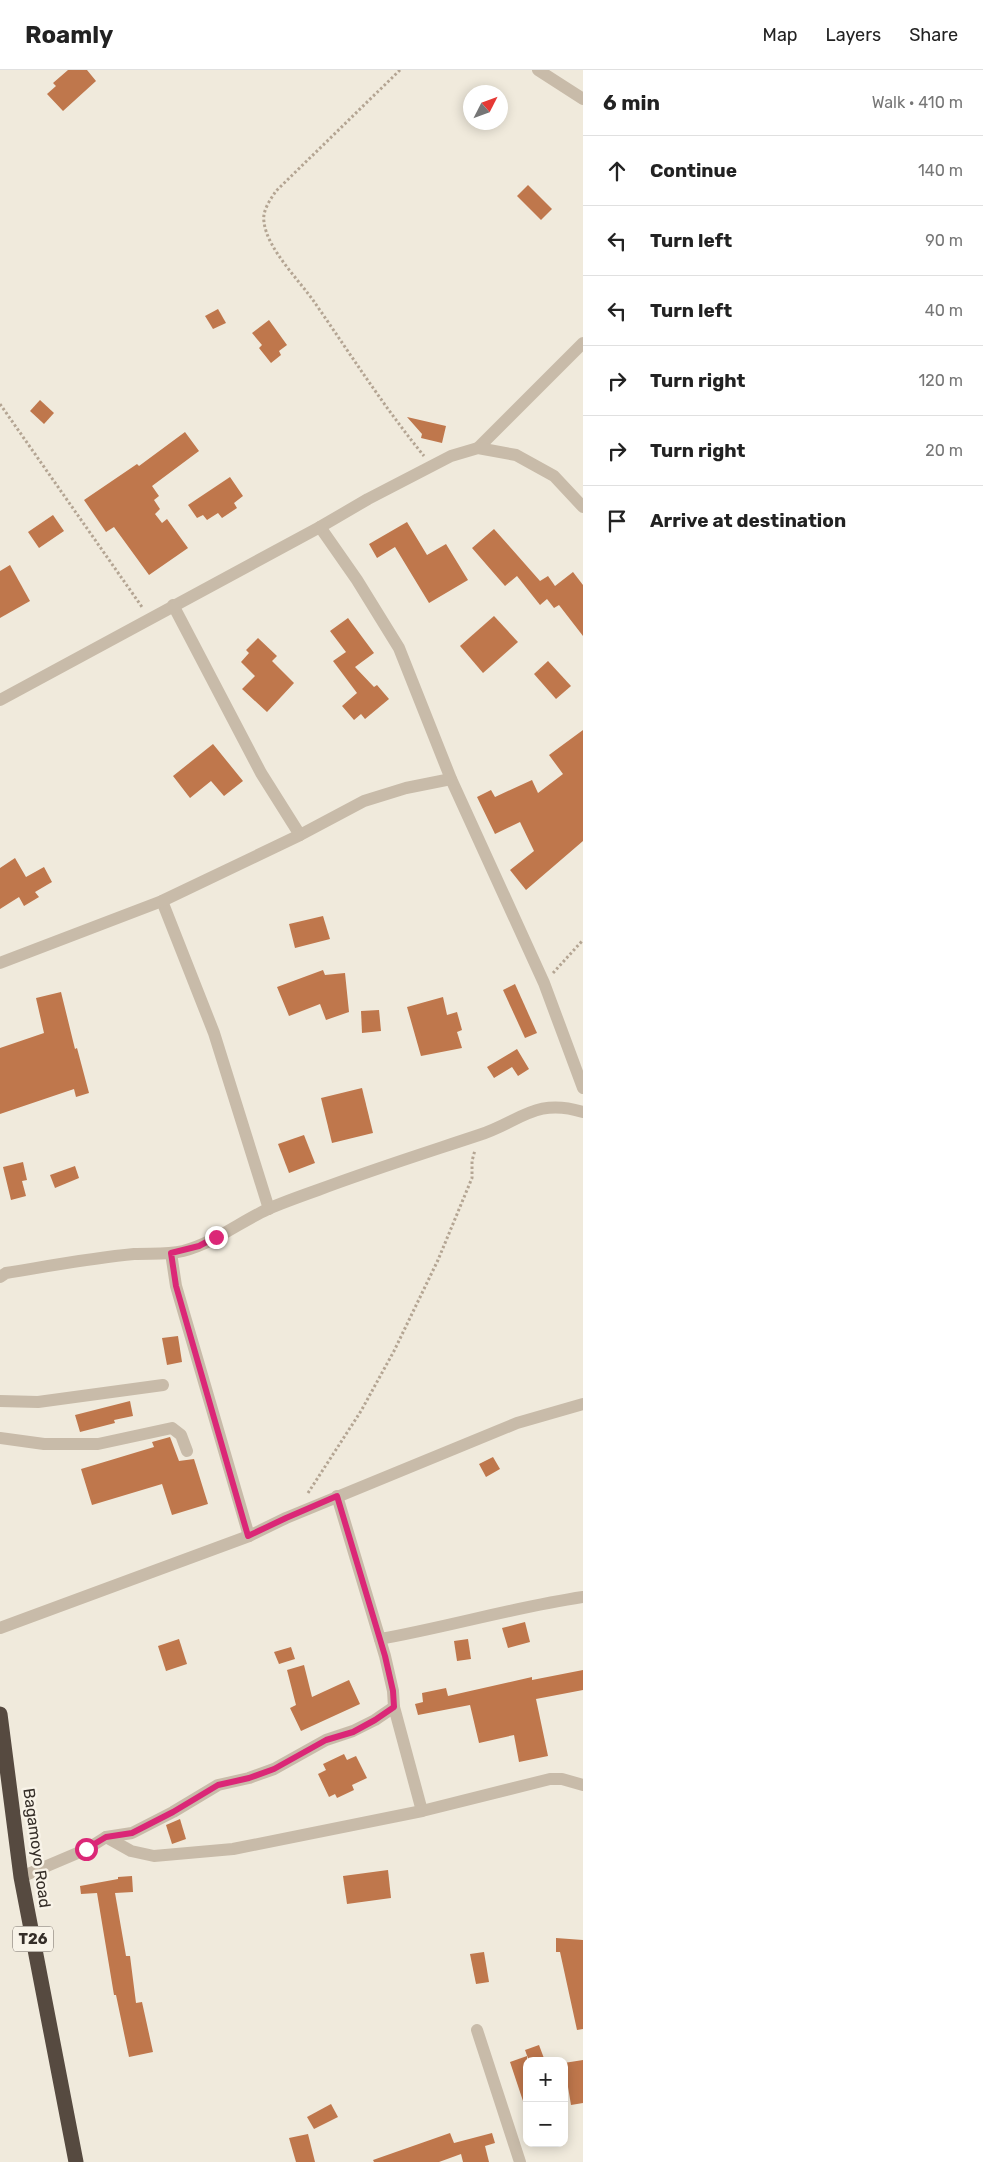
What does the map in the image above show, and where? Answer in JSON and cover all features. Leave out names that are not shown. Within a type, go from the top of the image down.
[{"type":"highway","name":"Bagamoyo Road","points":[[0,1714],[21,1876],[76,2162]]},
{"type":"street","points":[[538,70],[583,99]]},
{"type":"street","points":[[478,448],[583,343]]},
{"type":"street","points":[[0,700],[320,527],[368,499],[451,456],[478,448],[516,455],[554,476],[583,507]]},
{"type":"street","points":[[320,527],[358,580],[400,648],[451,779],[544,983],[583,1088]]},
{"type":"street","points":[[173,606],[261,773],[300,835]]},
{"type":"street","points":[[0,964],[162,900],[300,835],[364,801],[406,788],[451,779]]},
{"type":"street","points":[[162,900],[214,1033],[269,1209]]},
{"type":"street","points":[[0,1278],[6,1273],[59,1264],[134,1254],[171,1253],[199,1246],[269,1209],[381,1166],[483,1134],[524,1114],[540,1109],[568,1108],[583,1112]]},
{"type":"street","points":[[171,1253],[176,1286],[248,1536]]},
{"type":"street","points":[[0,1401],[38,1402],[163,1385]]},
{"type":"street","points":[[0,1628],[248,1536],[337,1496],[517,1423],[583,1404]]},
{"type":"street","points":[[0,1438],[44,1444],[98,1444],[172,1428],[181,1435],[187,1451]]},
{"type":"street","points":[[337,1496],[380,1639],[393,1691],[394,1707],[422,1811]]},
{"type":"street","points":[[380,1639],[555,1601],[583,1597]]},
{"type":"street","points":[[21,1876],[86,1849],[106,1837],[132,1833],[173,1812],[218,1785],[249,1778],[274,1769],[326,1740],[353,1732],[394,1707]]},
{"type":"street","points":[[106,1837],[131,1851],[154,1856],[232,1849],[422,1811],[550,1779],[583,1785]]},
{"type":"street","points":[[477,2030],[520,2162]]},
{"type":"path","points":[[400,70],[276,191],[267,205],[264,222],[270,242],[315,302],[390,414],[432,466]]},
{"type":"path","points":[[0,404],[149,618]]},
{"type":"path","points":[[544,983],[583,940]]},
{"type":"path","points":[[300,1512],[319,1473],[361,1411],[414,1309],[472,1178],[472,1161],[483,1134]]},
{"type":"building","points":[[68,70],[87,70],[96,81],[63,111],[47,94],[56,86],[53,83]]},
{"type":"building","points":[[528,185],[552,209],[541,220],[517,196]]},
{"type":"building","points":[[218,309],[226,323],[213,329],[205,316]]},
{"type":"building","points":[[269,320],[287,345],[279,351],[281,355],[271,363],[259,348],[262,345],[252,333]]},
{"type":"building","points":[[40,400],[54,413],[44,424],[30,411]]},
{"type":"building","points":[[407,417],[446,426],[442,443],[421,438],[422,434]]},
{"type":"building","points":[[185,432],[199,451],[152,486],[159,496],[154,500],[160,509],[155,514],[162,523],[167,519],[188,548],[149,575],[114,527],[106,532],[84,500],[137,464],[139,466]]},
{"type":"building","points":[[230,477],[243,496],[234,503],[237,508],[222,518],[218,513],[207,520],[203,515],[197,518],[188,505]]},
{"type":"building","points":[[53,515],[64,531],[39,548],[28,532]]},
{"type":"building","points":[[407,522],[427,555],[446,544],[468,580],[429,603],[395,547],[377,558],[369,544]]},
{"type":"building","points":[[494,529],[540,581],[548,576],[555,586],[573,572],[583,585],[583,636],[559,605],[554,608],[547,599],[540,605],[517,576],[505,586],[472,548]]},
{"type":"building","points":[[10,565],[30,601],[0,618],[0,571]]},
{"type":"building","points":[[494,616],[518,642],[483,673],[460,646]]},
{"type":"building","points":[[348,618],[374,653],[355,667],[374,687],[377,685],[389,699],[365,719],[361,714],[354,720],[342,706],[357,693],[333,661],[346,652],[330,631]]},
{"type":"building","points":[[258,638],[277,656],[272,661],[294,683],[267,712],[242,689],[255,676],[241,662],[249,653],[246,650]]},
{"type":"building","points":[[548,661],[571,686],[556,699],[534,674]]},
{"type":"building","points":[[583,730],[583,841],[526,890],[510,870],[534,851],[520,822],[495,834],[477,797],[491,790],[495,797],[532,780],[538,793],[563,774],[549,755]]},
{"type":"building","points":[[213,744],[243,781],[224,796],[211,781],[190,798],[173,776]]},
{"type":"building","points":[[15,858],[26,877],[44,867],[52,882],[35,892],[39,897],[24,906],[19,897],[0,909],[0,868]]},
{"type":"building","points":[[323,916],[330,939],[295,948],[289,924]]},
{"type":"building","points":[[323,970],[325,975],[345,973],[349,1012],[326,1020],[320,1004],[289,1016],[277,987]]},
{"type":"building","points":[[515,984],[537,1033],[525,1038],[503,990]]},
{"type":"building","points":[[61,992],[75,1049],[77,1048],[89,1093],[76,1097],[74,1089],[0,1114],[0,1048],[44,1033],[36,998]]},
{"type":"building","points":[[443,997],[447,1015],[457,1012],[462,1030],[457,1032],[462,1048],[421,1056],[407,1007]]},
{"type":"building","points":[[379,1010],[381,1031],[362,1033],[361,1011]]},
{"type":"building","points":[[517,1049],[529,1069],[518,1076],[512,1067],[494,1078],[487,1067]]},
{"type":"building","points":[[362,1088],[373,1133],[332,1143],[321,1098]]},
{"type":"building","points":[[304,1135],[315,1163],[289,1173],[278,1144]]},
{"type":"building","points":[[23,1162],[27,1180],[22,1181],[26,1196],[11,1200],[3,1167]]},
{"type":"building","points":[[75,1166],[79,1178],[55,1188],[50,1175]]},
{"type":"building","points":[[178,1336],[182,1362],[167,1365],[162,1338]]},
{"type":"building","points":[[130,1401],[133,1416],[114,1420],[115,1423],[80,1432],[75,1415]]},
{"type":"building","points":[[170,1437],[179,1461],[194,1459],[208,1504],[172,1515],[162,1484],[92,1505],[81,1469],[154,1447],[152,1442]]},
{"type":"building","points":[[493,1457],[500,1469],[486,1477],[479,1464]]},
{"type":"building","points":[[525,1622],[530,1642],[508,1648],[502,1628]]},
{"type":"building","points":[[179,1639],[187,1664],[166,1671],[158,1646]]},
{"type":"building","points":[[468,1639],[471,1659],[457,1661],[454,1641]]},
{"type":"building","points":[[291,1647],[295,1659],[279,1664],[274,1652]]},
{"type":"building","points":[[304,1665],[312,1697],[349,1680],[360,1704],[301,1731],[290,1708],[296,1705],[287,1670]]},
{"type":"building","points":[[583,1670],[583,1690],[536,1699],[548,1756],[519,1762],[514,1735],[479,1743],[470,1705],[418,1715],[415,1704],[423,1702],[422,1693],[446,1688],[448,1696],[532,1677],[532,1680]]},
{"type":"building","points":[[344,1754],[347,1760],[356,1756],[367,1778],[352,1785],[354,1790],[337,1798],[335,1794],[329,1797],[318,1774],[326,1770],[323,1764]]},
{"type":"building","points":[[180,1819],[186,1839],[172,1844],[166,1825]]},
{"type":"building","points":[[388,1870],[391,1898],[347,1904],[343,1876]]},
{"type":"building","points":[[132,1876],[133,1892],[115,1893],[126,1956],[130,1956],[136,2003],[142,2002],[153,2052],[129,2057],[116,1995],[114,1995],[97,1893],[81,1894],[80,1886],[118,1879],[118,1877]]},
{"type":"building","points":[[556,1938],[583,1940],[583,2029],[577,2030],[560,1952],[556,1952]]},
{"type":"building","points":[[484,1952],[489,1982],[476,1984],[470,1954]]},
{"type":"building","points":[[539,2045],[544,2057],[528,2057],[525,2050]]},
{"type":"building","points":[[523,2057],[523,2101],[510,2062]]},
{"type":"building","points":[[583,2060],[583,2103],[571,2105],[568,2087],[568,2062]]},
{"type":"building","points":[[331,2104],[338,2117],[314,2129],[307,2117]]},
{"type":"building","points":[[450,2133],[454,2143],[492,2133],[495,2143],[485,2146],[489,2162],[463,2162],[461,2154],[439,2162],[374,2162],[373,2160]]},
{"type":"building","points":[[308,2134],[315,2162],[296,2162],[289,2138]]},
{"type":"route","points":[[86,1849],[106,1837],[132,1833],[173,1812],[218,1785],[249,1778],[274,1769],[326,1740],[353,1732],[394,1707],[393,1691],[385,1656],[337,1496],[248,1536],[237,1492],[176,1286],[171,1253],[199,1246],[216,1237]]}]
